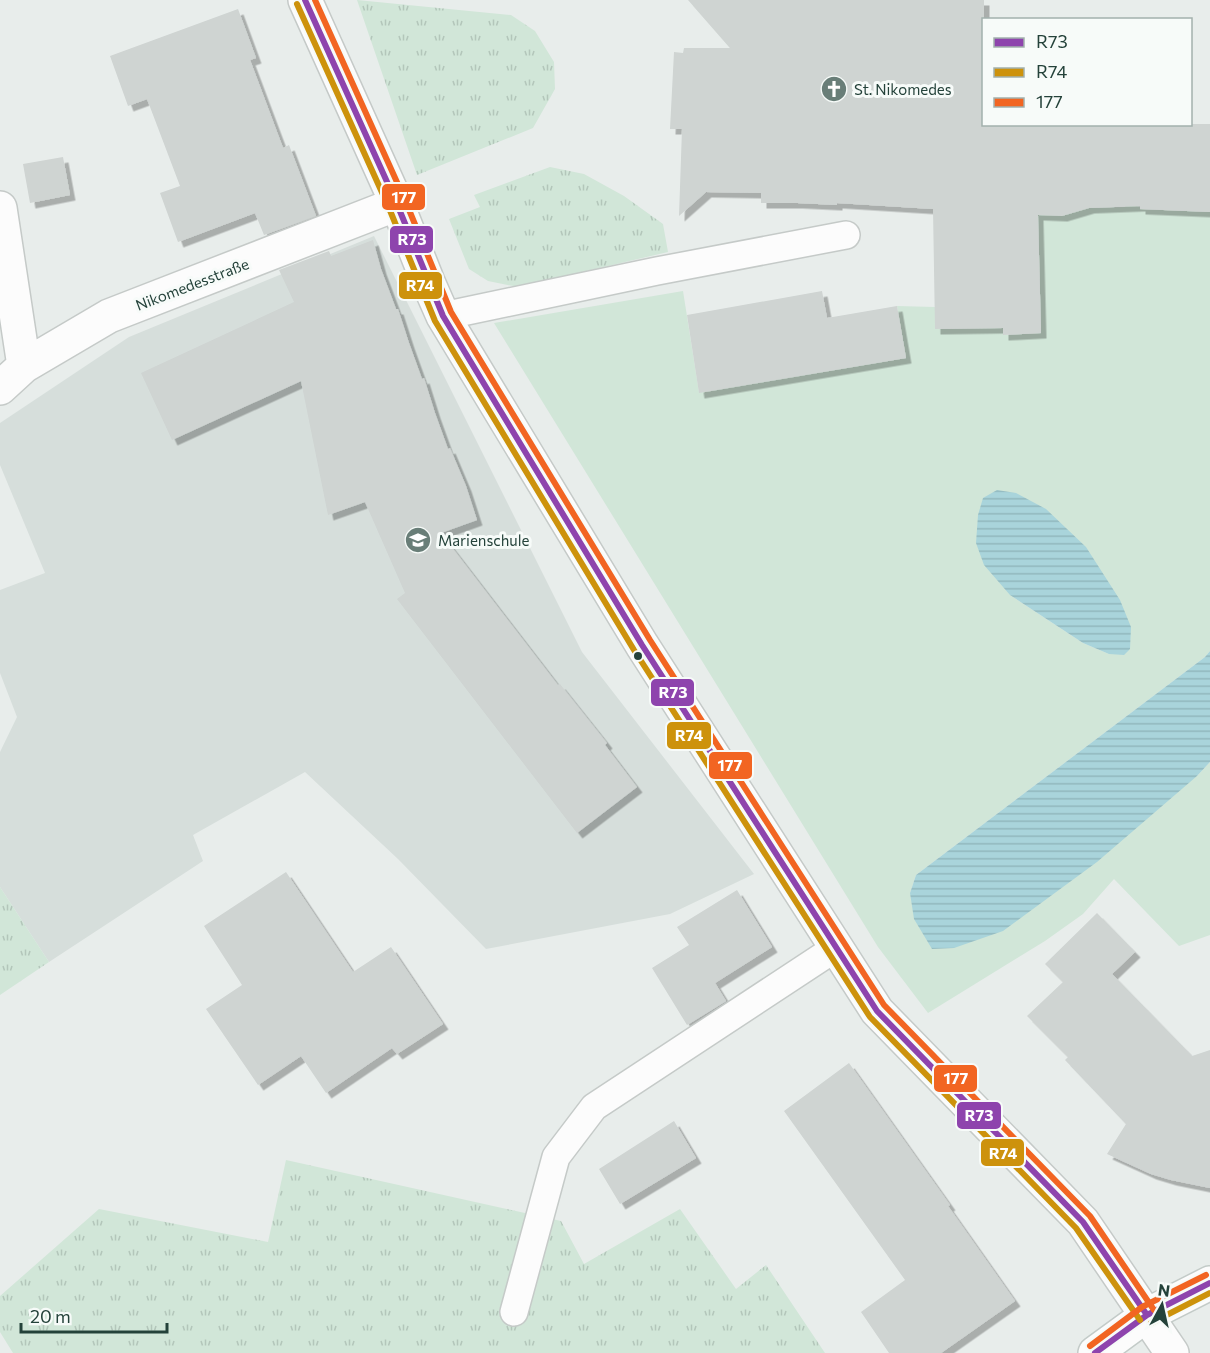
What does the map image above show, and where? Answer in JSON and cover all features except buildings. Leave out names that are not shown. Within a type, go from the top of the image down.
[{"type":"street","points":[[305,0],[398,204],[443,316],[642,645],[877,1011],[1083,1222],[1172,1353]]},
{"type":"street","name":"Nikomedesstraße","points":[[0,388],[24,366],[110,316],[398,204]]},
{"type":"street","points":[[0,208],[24,366]]},
{"type":"street","points":[[1095,1353],[1147,1316],[1210,1283]]},
{"type":"lane","points":[[443,316],[657,271],[846,235]]},
{"type":"lane","points":[[514,1311],[556,1157],[594,1107],[837,947]]},
{"type":"shaded area","points":[[374,236],[582,652],[754,874],[670,914],[486,949],[398,859],[305,772],[193,835],[203,861],[49,962],[0,887],[0,752],[17,717],[0,673],[0,590],[45,573],[0,465],[0,423],[129,337]]},
{"type":"green space","points":[[357,0],[511,15],[535,31],[554,62],[555,89],[533,128],[417,175]]},
{"type":"green space","points":[[550,167],[584,174],[624,196],[663,224],[668,252],[518,287],[488,281],[469,269],[449,219],[480,207],[474,195]]},
{"type":"green space","points":[[1126,202],[1137,202],[1140,209],[1210,212],[1210,651],[916,875],[910,893],[1197,776],[1210,762],[1210,935],[1179,946],[1114,879],[1083,914],[1045,941],[928,1013],[878,947],[494,323],[683,291],[699,392],[906,358],[897,306],[935,307],[936,329],[1003,328],[1003,335],[1041,333],[1038,215],[1089,208],[1125,207]],"holes":[[[1010,595],[1109,654],[1083,643]]]},
{"type":"green space","points":[[0,887],[49,962],[0,995]]},
{"type":"green space","points":[[286,1160],[561,1221],[584,1264],[680,1209],[736,1289],[766,1265],[825,1353],[13,1353],[0,1332],[0,1296],[99,1209],[268,1242]]},
{"type":"water","points":[[997,490],[1016,493],[1046,509],[1086,547],[1120,600],[1131,627],[1130,649],[1124,655],[1109,654],[1083,643],[1010,595],[984,565],[976,543],[978,515],[983,498]]},
{"type":"water","points":[[1210,651],[1210,762],[1197,776],[1097,862],[1003,931],[954,948],[932,949],[914,919],[910,893],[916,875]]},
{"type":"transit line","name":"R73","points":[[305,0],[397,204],[443,316],[642,645],[877,1011],[1083,1222],[1147,1315]]},
{"type":"transit line","name":"177","points":[[315,0],[405,200],[451,312],[650,640],[884,1005],[1090,1216],[1154,1310]]},
{"type":"transit line","name":"R74","points":[[297,4],[389,208],[435,321],[634,650],[870,1017],[1076,1228],[1140,1320]]},
{"type":"transit line","name":"177","points":[[1090,1346],[1142,1307],[1206,1275]]},
{"type":"transit line","name":"R73","points":[[1095,1353],[1147,1315],[1210,1283]]},
{"type":"transit line","name":"R74","points":[[1151,1323],[1210,1293]]},
{"type":"place","name":"St. Nikomedes","points":[[834,89]]},
{"type":"place","name":"Marienschule","points":[[418,540]]}]
